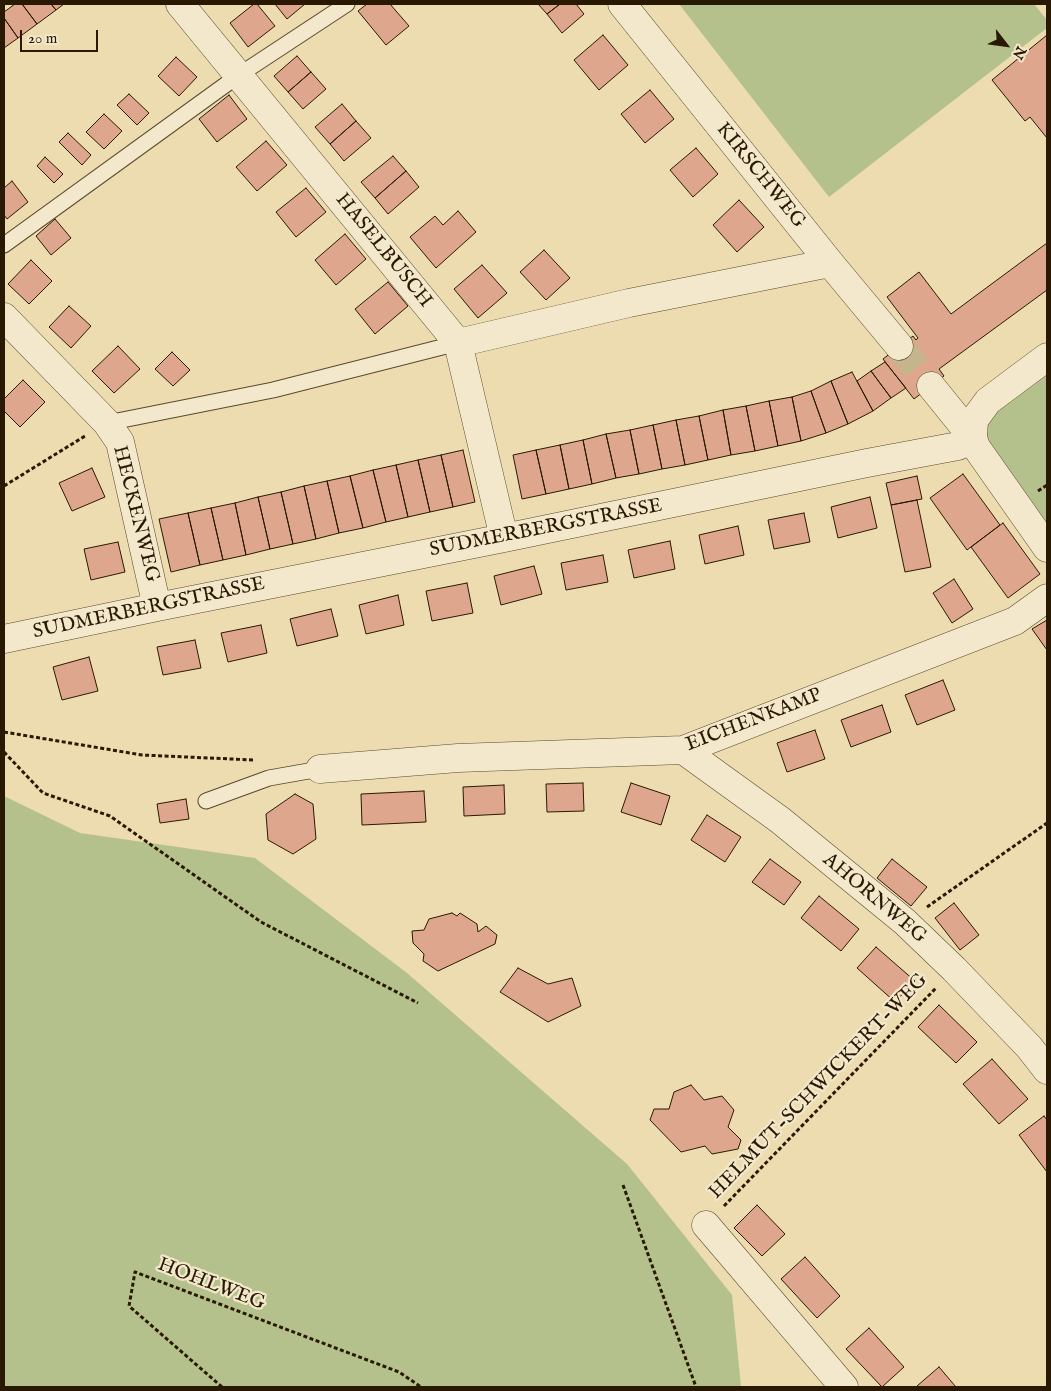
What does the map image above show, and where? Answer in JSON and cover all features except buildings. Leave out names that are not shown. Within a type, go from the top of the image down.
[{"type":"street","name":"HASELBUSCH","points":[[180,4],[240,74],[458,343],[504,538]]},
{"type":"street","name":"KIRSCHWEG","points":[[622,4],[830,264],[899,346]]},
{"type":"street","points":[[458,343],[629,303],[830,264]]},
{"type":"street","name":"HECKENWEG","points":[[4,317],[107,423],[120,442],[158,607]]},
{"type":"street","points":[[973,438],[974,420],[988,400],[1047,356]]},
{"type":"street","points":[[931,386],[973,438],[976,447],[1047,548]]},
{"type":"street","name":"SUDMERBERGSTRASSE","points":[[4,639],[958,446],[973,438]]},
{"type":"street","name":"EICHENKAMP","points":[[320,769],[458,758],[683,750],[1015,621],[1047,598]]},
{"type":"street","name":"AHORNWEG","points":[[683,750],[780,820],[905,922],[954,969],[1047,1070]]},
{"type":"street","points":[[706,1225],[844,1387]]},
{"type":"lane","points":[[4,246],[240,74],[347,4]]},
{"type":"lane","points":[[107,423],[273,390],[458,343]]},
{"type":"lane","points":[[206,801],[270,778],[320,769]]},
{"type":"path","points":[[4,486],[107,423]]},
{"type":"path","points":[[4,732],[142,755],[260,760]]},
{"type":"path","points":[[4,752],[43,794],[110,816],[261,922],[418,1003]]},
{"type":"path","points":[[905,922],[1047,823]]},
{"type":"path","name":"HELMUT-SCHWICKERT-WEG","points":[[706,1225],[954,969]]},
{"type":"path","points":[[623,1185],[696,1387]]},
{"type":"path","name":"HOHLWEG","points":[[222,1387],[129,1306],[135,1272],[399,1372],[421,1387]]},
{"type":"green space","points":[[679,4],[1034,4],[1047,20],[1047,28],[829,197]]},
{"type":"green space","points":[[1047,373],[1047,532],[972,427]]},
{"type":"green space","points":[[4,796],[80,833],[255,858],[407,973],[627,1164],[732,1295],[741,1387],[4,1387]]},
{"type":"tunnel","points":[[899,346],[931,386]]}]
